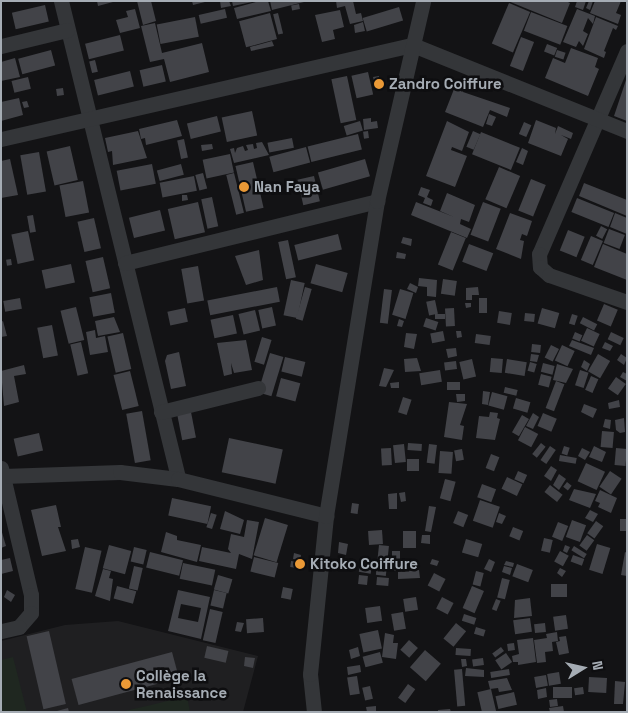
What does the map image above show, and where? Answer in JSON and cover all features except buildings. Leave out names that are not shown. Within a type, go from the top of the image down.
[{"type":"street","points":[[61,1],[178,478]]},
{"type":"street","points":[[314,712],[310,674],[326,516],[377,201],[423,1]]},
{"type":"street","points":[[1,46],[68,30]]},
{"type":"street","points":[[1,139],[89,117],[413,44],[627,131]]},
{"type":"street","points":[[627,51],[599,120],[539,254],[540,267],[549,275],[627,302]]},
{"type":"street","points":[[125,263],[377,201]]},
{"type":"street","points":[[162,412],[258,388]]},
{"type":"street","points":[[1,631],[19,627],[31,613],[31,594],[4,494],[2,472],[120,472],[178,478],[326,516]]},
{"type":"shaded area","name":"Collège la Renaissance","points":[[118,621],[258,656],[243,712],[1,712],[1,641],[65,625]]},
{"type":"shaded area","points":[[13,657],[27,712],[1,712],[1,660]]},
{"type":"shaded area","points":[[187,696],[190,712],[120,712],[151,705]]},
{"type":"place","name":"Zandro Coiffure","points":[[379,84]]},
{"type":"place","name":"Nan Faya","points":[[244,187]]},
{"type":"place","name":"Kitoko Coiffure","points":[[300,564]]},
{"type":"place","name":"Collège la Renaissance","points":[[126,684]]}]
